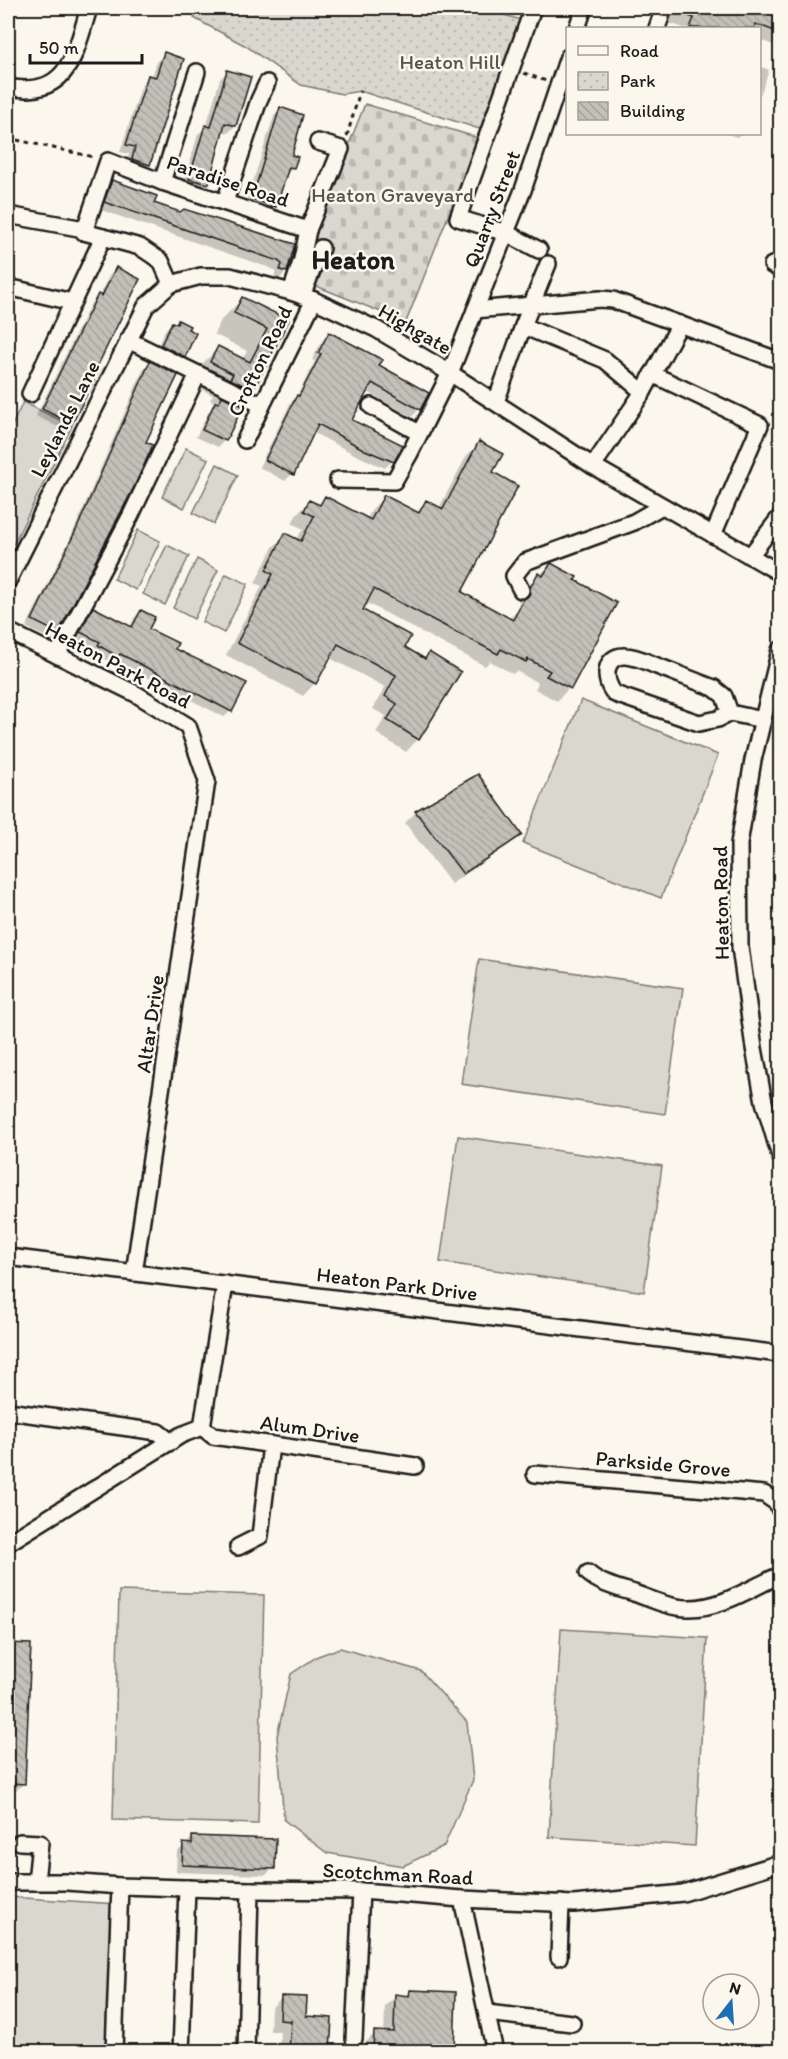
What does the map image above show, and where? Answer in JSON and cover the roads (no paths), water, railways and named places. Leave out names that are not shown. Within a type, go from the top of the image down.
[{"type":"street","points":[[8,87],[32,90],[45,87],[57,80],[76,49],[89,8]]},
{"type":"street","points":[[577,27],[584,8]]},
{"type":"street","points":[[657,27],[664,8]]},
{"type":"street","points":[[531,13],[458,218],[506,233],[539,250]]},
{"type":"street","name":"Quarry Street","points":[[338,480],[394,481],[450,373],[523,190],[566,60]]},
{"type":"street","points":[[162,182],[197,72]]},
{"type":"street","points":[[225,202],[259,100],[267,83]]},
{"type":"street","points":[[308,230],[341,149],[318,142]]},
{"type":"street","name":"Paradise Road","points":[[84,230],[103,159],[162,182],[308,230],[302,259],[302,296]]},
{"type":"street","points":[[8,215],[84,230],[140,248],[161,261],[171,284]]},
{"type":"street","points":[[30,394],[103,237]]},
{"type":"street","points":[[302,296],[321,248]]},
{"type":"street","points":[[496,402],[548,264]]},
{"type":"street","name":"Highgate","points":[[171,284],[201,276],[230,276],[302,296],[376,329],[496,402],[593,466],[780,573]]},
{"type":"street","name":"Leylands Lane","points":[[8,581],[146,306],[171,284]]},
{"type":"street","points":[[8,287],[72,303]]},
{"type":"street","name":"Crofton Road","points":[[245,440],[262,405],[302,296]]},
{"type":"street","points":[[475,310],[600,298],[613,300],[780,361]]},
{"type":"street","points":[[593,466],[643,392],[680,324]]},
{"type":"street","points":[[523,326],[604,360],[643,392]]},
{"type":"street","points":[[128,340],[262,405]]},
{"type":"street","points":[[57,655],[130,516],[198,374]]},
{"type":"street","points":[[652,375],[760,425],[713,535]]},
{"type":"street","points":[[371,406],[419,433]]},
{"type":"street","points":[[520,590],[514,576],[525,562],[634,522],[662,506]]},
{"type":"street","points":[[750,556],[780,517]]},
{"type":"street","name":"Heaton Park Road","points":[[8,631],[136,694],[188,726],[207,781]]},
{"type":"street","name":"Heaton Road","points":[[779,1150],[764,1102],[740,947],[739,844],[753,760],[780,650]]},
{"type":"street","points":[[730,713],[724,696],[714,688],[634,657],[617,657],[611,660],[606,675],[615,694],[699,723],[718,719],[730,713],[763,720]]},
{"type":"street","name":"Altar Drive","points":[[134,1273],[207,781]]},
{"type":"street","name":"Heaton Park Drive","points":[[8,1257],[780,1354]]},
{"type":"street","points":[[8,1543],[181,1435],[202,1427],[225,1284]]},
{"type":"street","points":[[8,1411],[158,1432],[171,1442]]},
{"type":"street","name":"Alum Drive","points":[[202,1427],[213,1436],[414,1466]]},
{"type":"street","points":[[238,1547],[260,1536],[271,1445]]},
{"type":"street","name":"Parkside Grove","points":[[535,1474],[764,1494],[777,1503],[780,1510]]},
{"type":"street","points":[[588,1572],[594,1579],[606,1584],[670,1605],[688,1608],[703,1607],[725,1600],[780,1575]]},
{"type":"street","points":[[20,1842],[40,1843],[36,1882]]},
{"type":"street","name":"Scotchman Road","points":[[8,1882],[250,1890],[361,1890],[462,1899],[574,1904],[683,1893],[780,1863]]},
{"type":"street","points":[[114,2052],[120,1886]]},
{"type":"street","points":[[181,2052],[186,1888]]},
{"type":"street","points":[[246,2052],[250,1890]]},
{"type":"street","points":[[354,2039],[361,1890]]},
{"type":"street","points":[[462,1899],[495,2052]]},
{"type":"street","points":[[559,1957],[561,1903]]},
{"type":"street","points":[[487,2013],[572,2023]]},
{"type":"district","name":"Heaton","points":[[353,260]]},
{"type":"park label","name":"Heaton Hill","points":[[450,62]]},
{"type":"park label","name":"Heaton Graveyard","points":[[393,195]]}]
